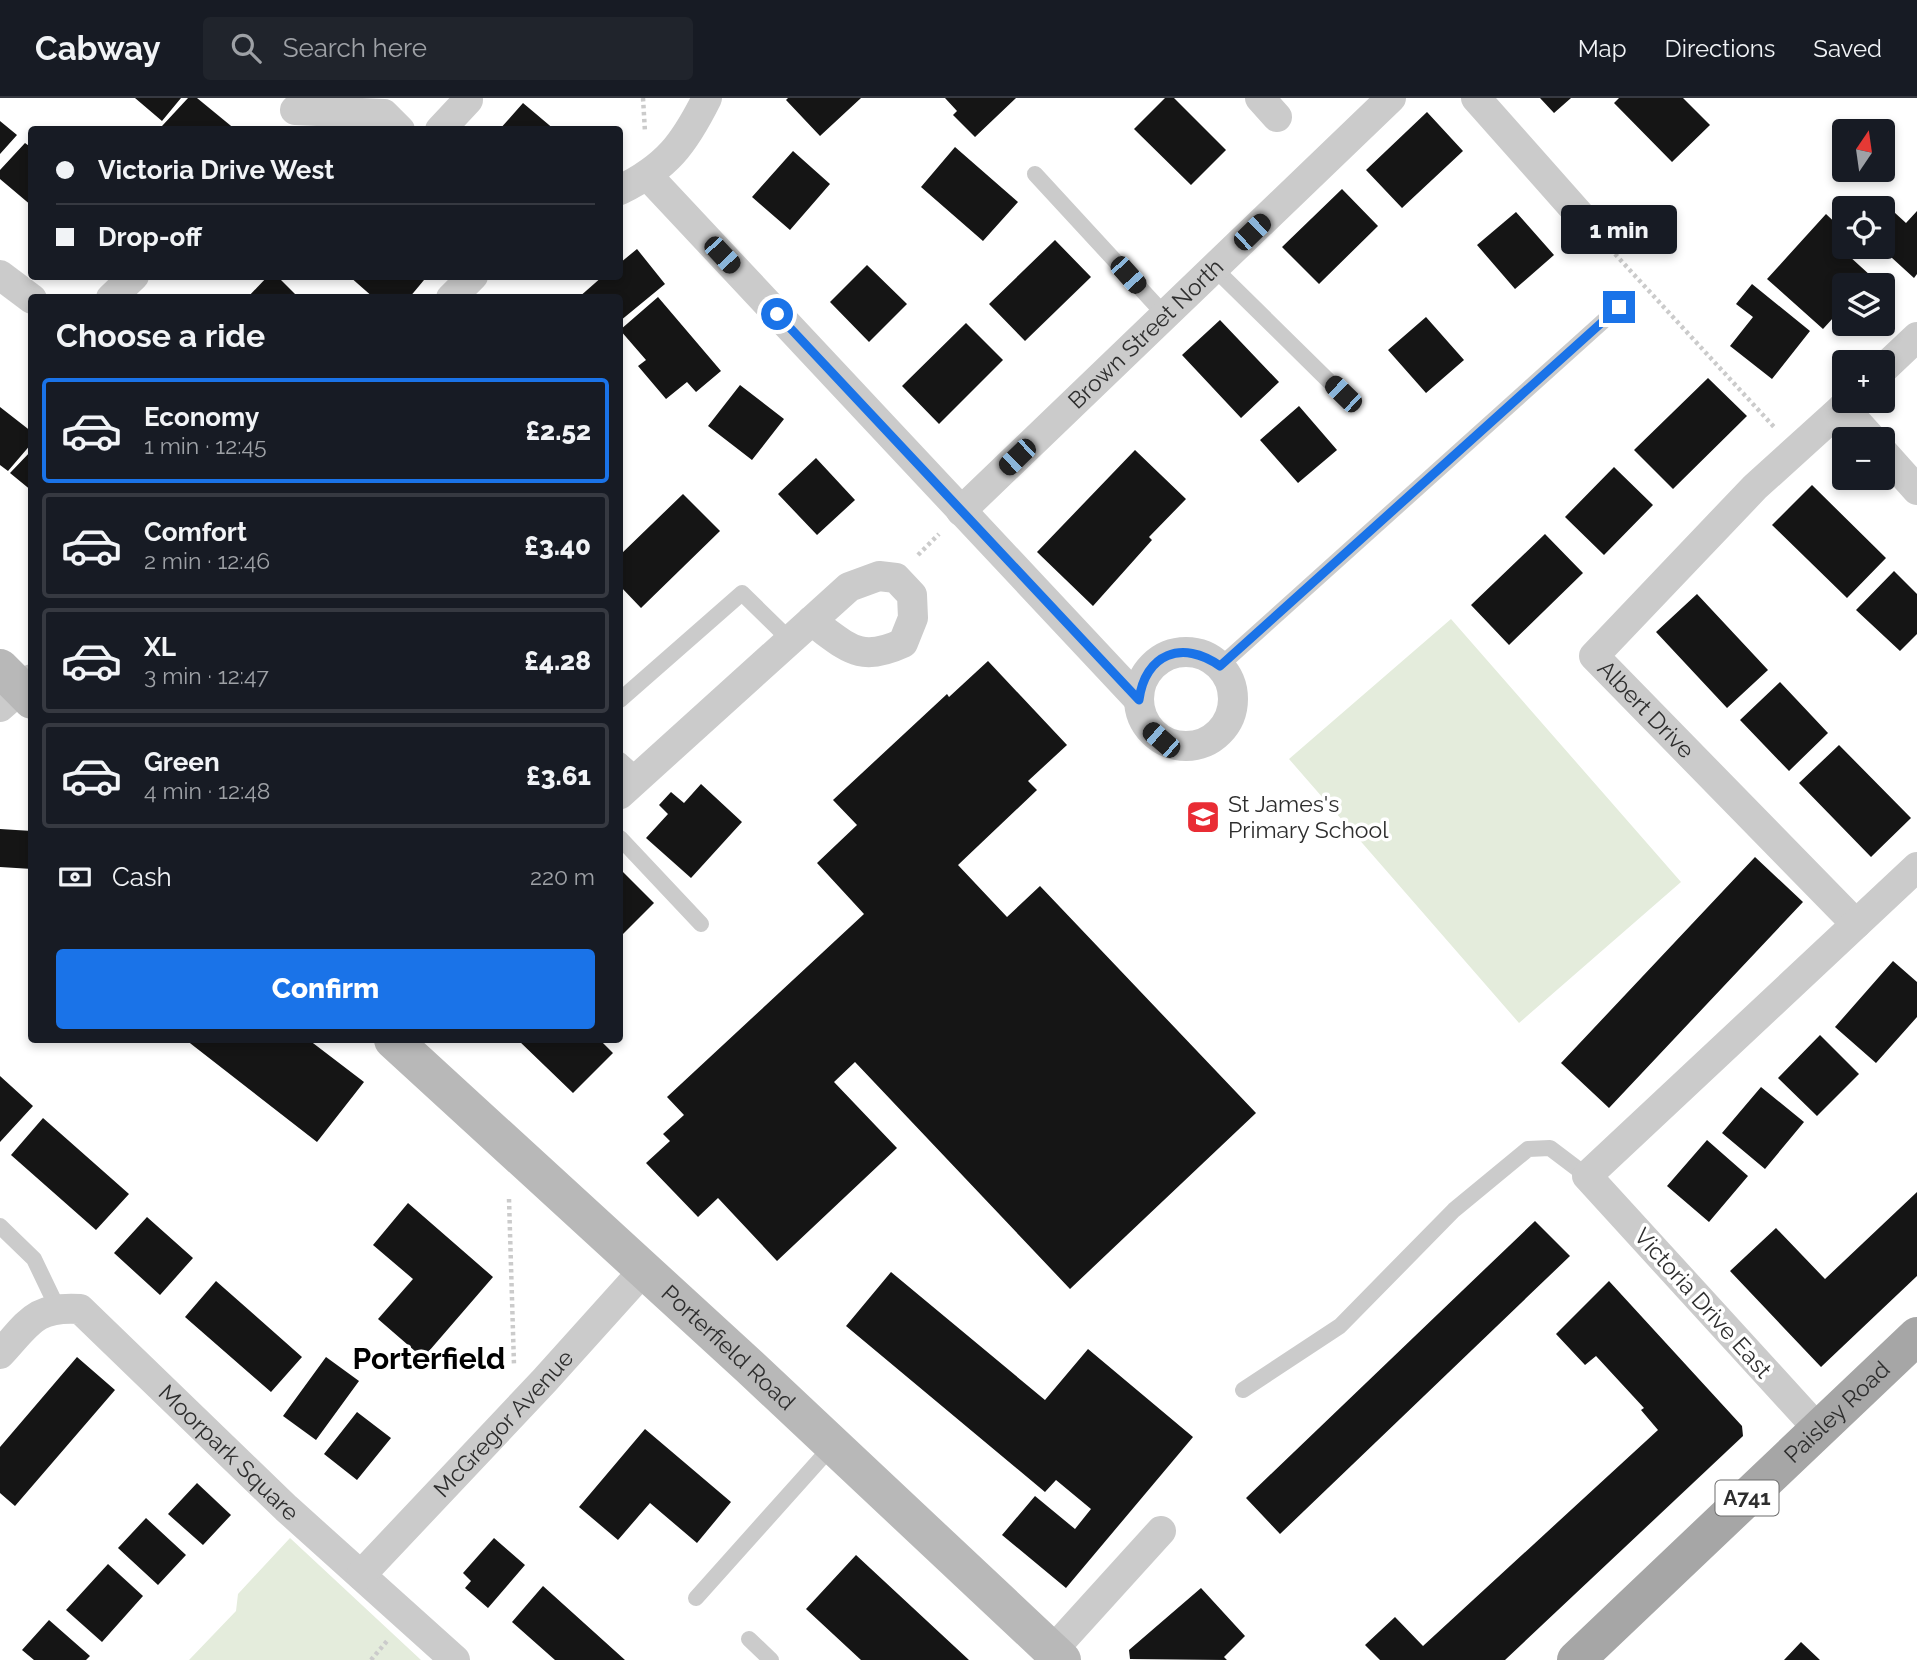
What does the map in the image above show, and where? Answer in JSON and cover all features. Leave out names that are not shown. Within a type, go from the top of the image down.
[{"type":"main road","name":"Paisley Road","points":[[1576,1660],[1917,1336]]},
{"type":"street","points":[[623,188],[648,176],[687,138],[707,98]]},
{"type":"street","name":"Brown Street North","points":[[961,511],[1391,98]]},
{"type":"street","points":[[1476,98],[1593,230]]},
{"type":"street","points":[[444,126],[468,100]]},
{"type":"street","points":[[289,112],[383,114],[396,126]]},
{"type":"street","points":[[648,176],[1139,700]]},
{"type":"street","points":[[0,275],[28,296]]},
{"type":"street","points":[[115,294],[130,280]]},
{"type":"street","points":[[455,294],[469,280]]},
{"type":"street","points":[[1895,358],[1917,337]]},
{"type":"street","name":"Albert Drive","points":[[1837,413],[1755,487],[1594,656],[1856,924]]},
{"type":"street","points":[[1895,465],[1917,489]]},
{"type":"street","points":[[626,777],[849,587],[879,576],[896,578],[912,595],[913,618],[903,643],[881,653],[856,652],[800,631]]},
{"type":"street","points":[[1191,652],[1206,656],[1220,666],[1229,678],[1233,708],[1218,734],[1205,743],[1191,747],[1161,740],[1141,716],[1139,700],[1141,684],[1148,670],[1160,659],[1175,653],[1191,652]]},
{"type":"street","points":[[1587,1176],[1917,867]]},
{"type":"street","name":"Porterfield Road","points":[[396,1043],[1057,1655]]},
{"type":"street","name":"Victoria Drive East","points":[[1587,1176],[1819,1430]]},
{"type":"street","name":"McGregor Avenue","points":[[361,1575],[644,1270]]},
{"type":"street","points":[[0,1354],[39,1312],[57,1307]]},
{"type":"street","name":"Moorpark Square","points":[[57,1307],[80,1309],[286,1508],[455,1660]]},
{"type":"street","points":[[1057,1655],[1161,1531]]},
{"type":"lane","points":[[1035,174],[1165,315]]},
{"type":"lane","points":[[1214,268],[1343,394]]},
{"type":"lane","points":[[1220,666],[1619,307]]},
{"type":"lane","points":[[623,698],[741,593],[800,631]]},
{"type":"lane","points":[[623,841],[701,925]]},
{"type":"lane","points":[[1242,1390],[1340,1326],[1454,1210],[1528,1149],[1550,1149],[1587,1176]]},
{"type":"lane","points":[[0,1226],[34,1259],[57,1307]]},
{"type":"lane","points":[[695,1598],[833,1445]]},
{"type":"lane","points":[[749,1639],[771,1660]]},
{"type":"path","points":[[1593,230],[1795,450]]},
{"type":"path","points":[[896,578],[961,511]]},
{"type":"path","points":[[508,1145],[515,1411]]},
{"type":"green space","points":[[1451,619],[1681,882],[1519,1023],[1289,759]]},
{"type":"green space","points":[[290,1538],[421,1660],[189,1660],[236,1611],[238,1594]]},
{"type":"building","points":[[135,98],[181,98],[162,121]]},
{"type":"building","points":[[188,98],[197,98],[231,126],[162,126]]},
{"type":"building","points":[[861,98],[820,136],[786,100]]},
{"type":"building","points":[[945,98],[1016,98],[975,137],[953,115],[957,111]]},
{"type":"building","points":[[1165,98],[1174,98],[1226,150],[1191,185],[1134,129]]},
{"type":"building","points":[[1540,98],[1571,98],[1554,113]]},
{"type":"building","points":[[1619,98],[1683,98],[1710,125],[1672,162],[1614,103]]},
{"type":"building","points":[[523,103],[550,126],[503,126]]},
{"type":"building","points":[[1427,112],[1463,151],[1402,208],[1366,170]]},
{"type":"building","points":[[0,121],[17,135],[0,154]]},
{"type":"building","points":[[25,143],[28,145],[28,203],[0,179],[0,170]]},
{"type":"building","points":[[955,147],[1018,202],[983,241],[921,187]]},
{"type":"building","points":[[793,151],[830,184],[790,230],[752,197]]},
{"type":"building","points":[[1342,189],[1378,226],[1319,284],[1282,247]]},
{"type":"building","points":[[1917,211],[1917,274],[1914,278],[1893,259],[1895,213],[1906,223]]},
{"type":"building","points":[[1516,212],[1554,255],[1515,289],[1477,245]]},
{"type":"building","points":[[1826,214],[1832,220],[1832,259],[1852,259],[1868,273],[1832,273],[1832,319],[1823,329],[1767,279]]},
{"type":"building","points":[[1055,240],[1091,277],[1025,341],[989,304]]},
{"type":"building","points":[[637,249],[665,284],[623,319],[623,294],[583,294],[598,280],[623,280],[623,261]]},
{"type":"building","points":[[867,265],[907,304],[869,342],[830,302]]},
{"type":"building","points":[[264,280],[281,280],[295,294],[251,294]]},
{"type":"building","points":[[354,280],[424,280],[412,294],[369,294]]},
{"type":"building","points":[[1752,284],[1810,331],[1772,379],[1730,346],[1753,317],[1736,304]]},
{"type":"building","points":[[658,297],[721,371],[696,392],[687,382],[666,399],[638,366],[646,360],[623,333],[623,327]]},
{"type":"building","points":[[1426,317],[1464,360],[1426,393],[1388,350]]},
{"type":"building","points":[[1220,320],[1279,382],[1241,418],[1182,355]]},
{"type":"building","points":[[966,323],[1003,360],[939,424],[902,386]]},
{"type":"building","points":[[1708,378],[1747,416],[1673,489],[1634,450]]},
{"type":"building","points":[[740,385],[784,419],[752,460],[708,426]]},
{"type":"building","points":[[1299,406],[1337,450],[1298,483],[1260,440]]},
{"type":"building","points":[[0,407],[28,429],[28,448],[8,471],[0,465]]},
{"type":"building","points":[[1135,450],[1186,499],[1149,537],[1152,540],[1093,606],[1037,552]]},
{"type":"building","points":[[28,454],[28,488],[10,473]]},
{"type":"building","points":[[816,458],[855,500],[817,535],[778,494]]},
{"type":"building","points":[[1614,467],[1653,505],[1604,555],[1565,517]]},
{"type":"building","points":[[1812,485],[1886,558],[1847,598],[1772,525]]},
{"type":"building","points":[[683,494],[720,531],[641,608],[623,589],[623,552]]},
{"type":"building","points":[[1545,534],[1583,573],[1509,645],[1471,605]]},
{"type":"building","points":[[1894,571],[1917,594],[1917,634],[1900,651],[1856,610]]},
{"type":"building","points":[[1697,594],[1768,670],[1727,708],[1656,632]]},
{"type":"building","points":[[988,661],[1067,745],[1028,781],[1037,790],[958,865],[1007,917],[1040,886],[1256,1113],[1070,1289],[855,1062],[834,1082],[897,1148],[777,1261],[718,1198],[698,1217],[646,1163],[670,1141],[663,1134],[684,1115],[667,1097],[864,914],[817,863],[857,825],[833,800],[947,694],[949,697]]},
{"type":"building","points":[[1780,682],[1828,733],[1789,771],[1740,720]]},
{"type":"building","points":[[1839,745],[1911,818],[1871,857],[1799,783]]},
{"type":"building","points":[[701,784],[742,822],[691,878],[646,838],[668,814],[659,805],[671,792],[684,803]]},
{"type":"building","points":[[0,829],[28,831],[28,869],[0,867]]},
{"type":"building","points":[[1755,857],[1803,902],[1609,1108],[1561,1063]]},
{"type":"building","points":[[623,872],[654,903],[623,934]]},
{"type":"building","points":[[1893,961],[1917,982],[1917,1017],[1876,1063],[1835,1027]]},
{"type":"building","points":[[1820,1035],[1859,1074],[1817,1116],[1778,1078]]},
{"type":"building","points":[[190,1043],[313,1043],[364,1082],[317,1142]]},
{"type":"building","points":[[521,1043],[603,1043],[613,1053],[573,1093]]},
{"type":"building","points":[[0,1076],[33,1106],[0,1142]]},
{"type":"building","points":[[1761,1087],[1804,1122],[1765,1169],[1722,1133]]},
{"type":"building","points":[[43,1118],[129,1194],[96,1230],[11,1155]]},
{"type":"building","points":[[1707,1140],[1748,1176],[1709,1222],[1667,1186]]},
{"type":"building","points":[[1917,1192],[1917,1276],[1821,1367],[1730,1271],[1776,1228],[1825,1279]]},
{"type":"building","points":[[408,1203],[493,1277],[423,1358],[378,1319],[413,1279],[373,1245]]},
{"type":"building","points":[[147,1217],[193,1258],[160,1295],[114,1253]]},
{"type":"building","points":[[1535,1221],[1570,1256],[1280,1534],[1246,1498]]},
{"type":"building","points":[[891,1272],[1045,1400],[1088,1349],[1193,1437],[1066,1588],[1002,1535],[1035,1496],[1075,1529],[1091,1509],[1056,1480],[1045,1492],[846,1326]]},
{"type":"building","points":[[216,1281],[302,1357],[271,1392],[185,1317]]},
{"type":"building","points":[[1609,1281],[1742,1426],[1743,1436],[1505,1660],[1380,1660],[1365,1645],[1395,1617],[1423,1646],[1658,1430],[1641,1410],[1644,1408],[1596,1356],[1585,1365],[1556,1334]]},
{"type":"building","points":[[77,1357],[115,1390],[15,1506],[0,1493],[0,1447]]},
{"type":"building","points":[[326,1357],[359,1381],[316,1440],[283,1416]]},
{"type":"building","points":[[357,1412],[391,1438],[357,1480],[324,1454]]},
{"type":"building","points":[[645,1429],[731,1502],[697,1543],[650,1503],[618,1540],[579,1507]]},
{"type":"building","points":[[197,1483],[231,1515],[203,1545],[168,1514]]},
{"type":"building","points":[[146,1518],[186,1555],[158,1585],[118,1548]]},
{"type":"building","points":[[494,1538],[525,1565],[488,1608],[465,1588],[471,1581],[463,1573]]},
{"type":"building","points":[[856,1555],[969,1660],[861,1660],[806,1609]]},
{"type":"building","points":[[108,1564],[143,1596],[102,1642],[66,1610]]},
{"type":"building","points":[[543,1586],[625,1660],[555,1660],[512,1622]]},
{"type":"building","points":[[1201,1588],[1245,1636],[1224,1657],[1227,1660],[1130,1659],[1129,1650]]},
{"type":"building","points":[[49,1620],[90,1656],[86,1660],[34,1660],[22,1650]]},
{"type":"building","points":[[1801,1642],[1820,1660],[1784,1660]]},
{"type":"place","name":"St James's Primary School","points":[[1203,817]]},
{"type":"district","name":"Porterfield","points":[[429,1359]]},
{"type":"route","points":[[777,314],[1139,700],[1141,684],[1148,670],[1160,659],[1175,653],[1191,652],[1206,656],[1220,666],[1619,307]]}]
